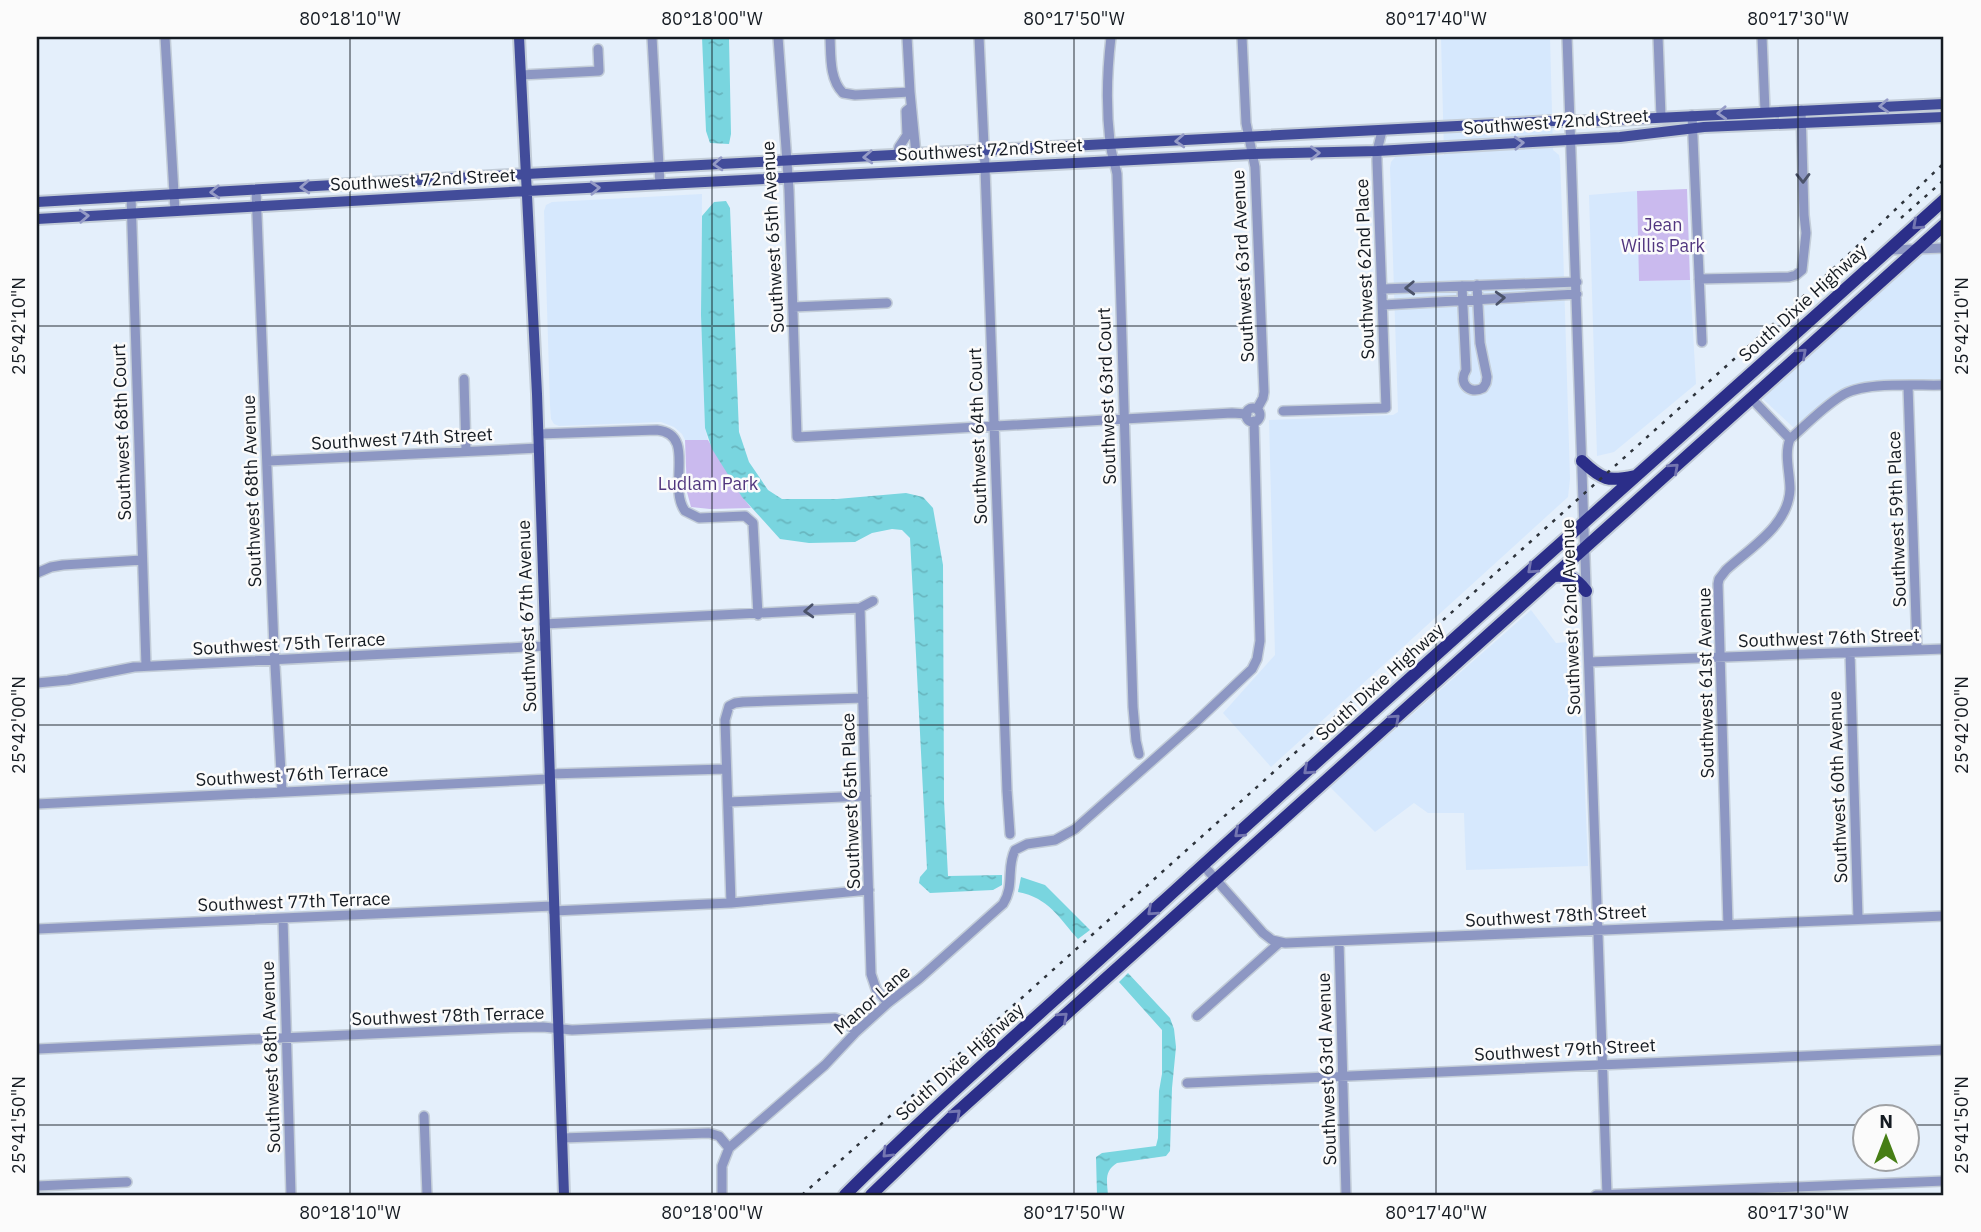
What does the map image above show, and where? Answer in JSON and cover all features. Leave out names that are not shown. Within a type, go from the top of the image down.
[{"type":"highway","name":"South Dixie Highway","points":[[845,1195],[942,1100],[1944,200]]},
{"type":"highway","name":"South Dixie Highway","points":[[872,1195],[955,1114],[1944,225]]},
{"type":"highway","points":[[1723,398],[1735,396],[1752,399],[1754,380],[1760,365]]},
{"type":"highway","points":[[1582,461],[1597,475],[1610,480],[1636,476]]},
{"type":"highway","points":[[1554,576],[1571,576],[1586,591]]},
{"type":"highway","points":[[1013,1062],[1014,1046],[1041,1021],[1046,1009]]},
{"type":"main road","name":"Southwest 67th Avenue","points":[[519,37],[539,448],[564,1195]]},
{"type":"main road","name":"Southwest 72nd Street","points":[[37,202],[526,174],[1944,104]]},
{"type":"main road","name":"Southwest 72nd Street","points":[[37,219],[1114,161],[1377,151],[1629,136],[1692,128],[1942,116]]},
{"type":"street","points":[[165,37],[175,211]]},
{"type":"street","points":[[652,37],[660,185]]},
{"type":"street","name":"Southwest 65th Avenue","points":[[778,37],[787,178],[797,437],[994,425]]},
{"type":"street","points":[[830,37],[834,78],[843,93],[855,95],[910,92]]},
{"type":"street","points":[[907,37],[916,154]]},
{"type":"street","name":"Southwest 64th Court","points":[[979,37],[1010,834]]},
{"type":"street","name":"Southwest 63rd Court","points":[[1111,37],[1108,85],[1110,145],[1117,174],[1133,707],[1139,754]]},
{"type":"street","name":"Southwest 63rd Avenue","points":[[1242,37],[1246,123],[1255,167],[1264,388],[1257,410],[1250,409],[1250,418]]},
{"type":"street","name":"Southwest 62nd Avenue","points":[[1567,37],[1607,1195]]},
{"type":"street","points":[[1658,37],[1661,117]]},
{"type":"street","points":[[1762,37],[1765,111]]},
{"type":"street","points":[[521,75],[598,71],[598,49]]},
{"type":"street","points":[[897,155],[906,137],[906,111],[911,107]]},
{"type":"street","points":[[1699,279],[1789,277],[1796,275],[1803,268],[1806,233],[1801,110]]},
{"type":"street","points":[[1692,115],[1702,342]]},
{"type":"street","name":"Southwest 62nd Place","points":[[1283,411],[1386,408],[1377,151],[1382,131]]},
{"type":"street","name":"Southwest 68th Avenue","points":[[256,190],[282,791]]},
{"type":"street","name":"Southwest 68th Court","points":[[131,197],[146,666]]},
{"type":"street","points":[[1889,250],[1944,248]]},
{"type":"street","points":[[1382,289],[1577,282]]},
{"type":"street","points":[[1462,286],[1466,370],[1463,376],[1468,389],[1475,391],[1480,390],[1486,383],[1487,377],[1479,343],[1477,285]]},
{"type":"street","points":[[1382,305],[1577,294]]},
{"type":"street","points":[[793,307],[887,303]]},
{"type":"street","points":[[1466,370],[1476,367],[1485,372]]},
{"type":"street","points":[[464,379],[466,452]]},
{"type":"street","points":[[1752,399],[1790,439],[1846,393],[1868,387],[1944,385]]},
{"type":"street","name":"Southwest 59th Place","points":[[1908,386],[1917,650]]},
{"type":"street","points":[[994,425],[1232,413],[1250,418]]},
{"type":"street","name":"Manor Lane","points":[[729,1148],[825,1065],[888,1003],[999,908],[1009,893],[1012,858],[1018,848],[1055,840],[1075,828],[1245,677],[1257,659],[1260,637],[1250,418]]},
{"type":"street","points":[[538,434],[657,430],[674,436],[678,452],[679,497],[685,511],[699,517],[743,516],[752,521],[755,529],[758,615]]},
{"type":"street","name":"Southwest 61st Avenue","points":[[1728,925],[1719,579],[1769,531],[1784,512],[1789,499],[1787,450],[1790,439]]},
{"type":"street","name":"Southwest 74th Street","points":[[267,461],[539,448]]},
{"type":"street","points":[[37,573],[63,565],[142,560]]},
{"type":"street","points":[[544,624],[860,608],[873,601]]},
{"type":"street","name":"Southwest 65th Place","points":[[860,608],[872,979],[876,989],[888,1003]]},
{"type":"street","name":"Southwest 75th Terrace","points":[[37,683],[146,666],[545,646]]},
{"type":"street","name":"Southwest 76th Street","points":[[1589,662],[1944,649]]},
{"type":"street","name":"Southwest 60th Avenue","points":[[1850,653],[1858,919]]},
{"type":"street","points":[[731,903],[725,720],[729,706],[743,702],[863,698]]},
{"type":"street","name":"Southwest 76th Terrace","points":[[37,804],[726,769]]},
{"type":"street","points":[[728,802],[866,796]]},
{"type":"street","points":[[1197,1016],[1279,943],[1263,933],[1203,865]]},
{"type":"street","name":"Southwest 77th Terrace","points":[[37,929],[731,903],[869,890]]},
{"type":"street","name":"Southwest 78th Street","points":[[1279,943],[1944,916]]},
{"type":"street","name":"Southwest 68th Avenue","points":[[283,918],[291,1195]]},
{"type":"street","name":"Southwest 63rd Avenue","points":[[1339,942],[1346,1195]]},
{"type":"street","name":"Southwest 78th Terrace","points":[[37,1049],[511,1028],[572,1030],[835,1018],[846,1022],[856,1032]]},
{"type":"street","name":"Southwest 79th Street","points":[[1187,1083],[1944,1050]]},
{"type":"street","points":[[424,1116],[427,1195]]},
{"type":"street","points":[[562,1138],[712,1133],[719,1136],[729,1148],[722,1163],[722,1195]]},
{"type":"street","points":[[1596,1195],[1944,1181]]},
{"type":"street","points":[[37,1186],[127,1182]]},
{"type":"shaded area","points":[[1441,37],[1550,37],[1553,150],[1560,160],[1570,479],[1568,497],[1271,767],[1223,713],[1275,655],[1269,420],[1393,415],[1398,412],[1390,168],[1395,157],[1444,155]]},
{"type":"shaded area","points":[[1637,191],[1640,281],[1690,280],[1696,384],[1614,452],[1597,456],[1589,195]]},
{"type":"shaded area","points":[[702,194],[701,315],[705,428],[708,440],[685,440],[674,427],[661,422],[554,424],[550,405],[544,211],[546,205],[552,202]]},
{"type":"shaded area","points":[[1944,233],[1944,380],[1861,385],[1795,429],[1762,398]]},
{"type":"shaded area","points":[[1531,610],[1556,643],[1579,641],[1588,866],[1466,870],[1464,813],[1428,813],[1414,803],[1375,832],[1330,787]]},
{"type":"green space","name":"Jean Willis Park","points":[[1687,189],[1690,280],[1639,281],[1637,191]]},
{"type":"green space","name":"Ludlam Park","points":[[685,440],[708,440],[751,508],[691,507],[687,492]]},
{"type":"water","points":[[702,37],[729,37],[729,144],[710,143],[706,131]]},
{"type":"water","points":[[726,201],[730,208],[739,432],[749,462],[768,490],[782,499],[837,499],[906,493],[923,497],[933,508],[943,565],[944,800],[948,876],[1002,875],[1002,885],[993,890],[930,893],[919,883],[920,877],[927,869],[910,538],[902,530],[892,529],[872,533],[855,542],[809,543],[780,539],[742,497],[712,449],[705,428],[701,315],[702,216],[714,202]]},
{"type":"water","points":[[1021,877],[1045,885],[1090,930],[1078,939],[1045,904],[1018,892]]},
{"type":"water","points":[[1128,973],[1170,1018],[1174,1029],[1176,1047],[1170,1151],[1166,1156],[1117,1163],[1108,1173],[1108,1195],[1097,1195],[1096,1157],[1102,1153],[1156,1146],[1158,1138],[1162,1030],[1119,982]]},
{"type":"railway","points":[[802,1195],[1771,326],[1944,163]]},
{"type":"railway","points":[[1901,218],[1944,180]]}]
